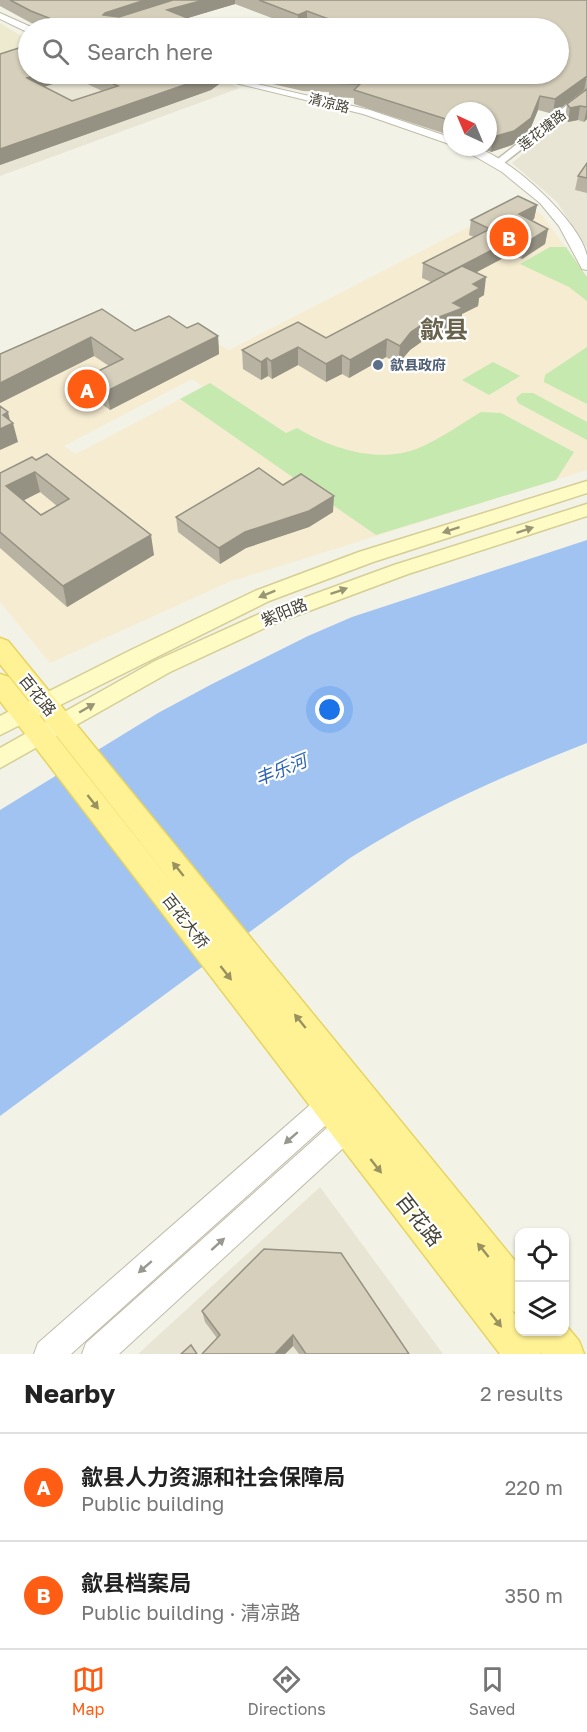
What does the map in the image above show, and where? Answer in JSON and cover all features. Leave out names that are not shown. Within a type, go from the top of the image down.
[{"type":"main road","name":"紫阳路","points":[[0,726],[262,596],[366,557],[587,487]]},
{"type":"main road","name":"紫阳路","points":[[0,759],[59,739],[175,660],[289,610],[356,585],[587,510]]},
{"type":"main road","name":"百花路","points":[[0,647],[34,708],[59,739]]},
{"type":"main road","name":"百花路","points":[[0,683],[34,708]]},
{"type":"main road","name":"百花大桥","points":[[59,739],[341,1097]]},
{"type":"main road","name":"百花路","points":[[341,1097],[515,1292]]},
{"type":"main road","name":"百花路","points":[[341,1097],[523,1354]]},
{"type":"main road","points":[[551,1336],[566,1354]]},
{"type":"street","points":[[0,16],[18,24]]},
{"type":"street","name":"清凉路","points":[[245,84],[355,110],[443,138]]},
{"type":"street","name":"莲花塘路","points":[[497,164],[587,94]]},
{"type":"street","points":[[482,156],[523,182],[556,215],[587,266]]},
{"type":"street","points":[[49,1354],[341,1097]]},
{"type":"street","points":[[97,1354],[341,1097]]},
{"type":"shaded area","points":[[0,23],[18,34],[18,50],[0,56]]},
{"type":"shaded area","points":[[0,67],[18,72],[18,84],[231,84],[240,88],[0,176]]},
{"type":"shaded area","points":[[587,100],[587,248],[557,202],[512,163]]},
{"type":"shaded area","points":[[517,202],[542,215],[587,277],[587,470],[229,582],[50,663],[0,602],[0,360],[140,345],[183,325],[229,350]],"holes":[[[192,379],[203,387],[76,454],[64,446]]]},
{"type":"shaded area","points":[[320,1187],[443,1354],[138,1354]]},
{"type":"green space","points":[[550,247],[566,247],[587,277],[587,301],[569,287],[520,264]]},
{"type":"green space","points":[[587,347],[587,404],[544,382],[545,375]]},
{"type":"green space","points":[[493,362],[520,376],[489,395],[462,380]]},
{"type":"green space","points":[[210,383],[286,433],[297,428],[341,448],[357,452],[390,455],[406,452],[436,439],[481,412],[501,413],[574,452],[556,480],[376,535],[180,399]]},
{"type":"green space","points":[[522,393],[533,393],[587,422],[587,440],[518,403],[516,398]]},
{"type":"water","name":"丰乐河","points":[[587,540],[587,743],[525,768],[437,809],[350,858],[0,1116],[0,810],[158,713],[308,636],[352,617]]},
{"type":"building","points":[[10,0],[145,0],[103,15],[119,17],[173,0],[204,0],[167,10],[187,18],[49,18]]},
{"type":"building","points":[[259,0],[587,0],[587,76],[555,99],[540,96],[531,118],[514,131],[497,136],[497,102],[443,102],[443,118],[354,90],[360,84],[569,84],[569,18],[326,18],[307,11],[298,15]]},
{"type":"building","points":[[18,48],[18,84],[39,84],[72,101],[118,86],[114,84],[187,84],[0,149],[0,54]]},
{"type":"building","points":[[587,89],[587,107],[570,108],[567,104]]},
{"type":"building","points":[[587,163],[587,178],[578,176]]},
{"type":"building","points":[[518,196],[537,205],[519,214],[548,229],[524,244],[513,239],[446,274],[423,263],[490,229],[471,220]]},
{"type":"building","points":[[462,266],[486,277],[473,284],[480,288],[453,303],[463,308],[426,322],[411,332],[400,346],[387,339],[350,360],[342,355],[326,364],[298,347],[271,361],[267,358],[261,362],[242,350],[298,322],[326,338]]},
{"type":"building","points":[[102,309],[135,331],[169,316],[187,328],[198,323],[218,336],[107,391],[86,377],[123,359],[91,337],[0,383],[0,354]]},
{"type":"building","points":[[0,406],[8,412],[3,415],[13,423],[0,429]]},
{"type":"building","points":[[47,454],[151,535],[63,586],[0,532],[0,473],[32,457],[36,460]],"holes":[[[35,472],[69,499],[41,515],[6,486]]]},
{"type":"building","points":[[259,468],[283,485],[301,474],[334,496],[309,511],[245,532],[219,548],[176,517]]},
{"type":"building","points":[[264,1249],[341,1253],[409,1354],[306,1354],[293,1335],[275,1354],[202,1354],[220,1335],[202,1311]]},
{"type":"building","points":[[191,1345],[197,1354],[181,1354]]},
{"type":"place","name":"歙县档案局","points":[[509,237]]},
{"type":"place","name":"歙县政府","points":[[378,365]]},
{"type":"place","name":"歙县人力资源和社会保障局","points":[[87,389]]},
{"type":"district","name":"歙县","points":[[444,330]]}]
